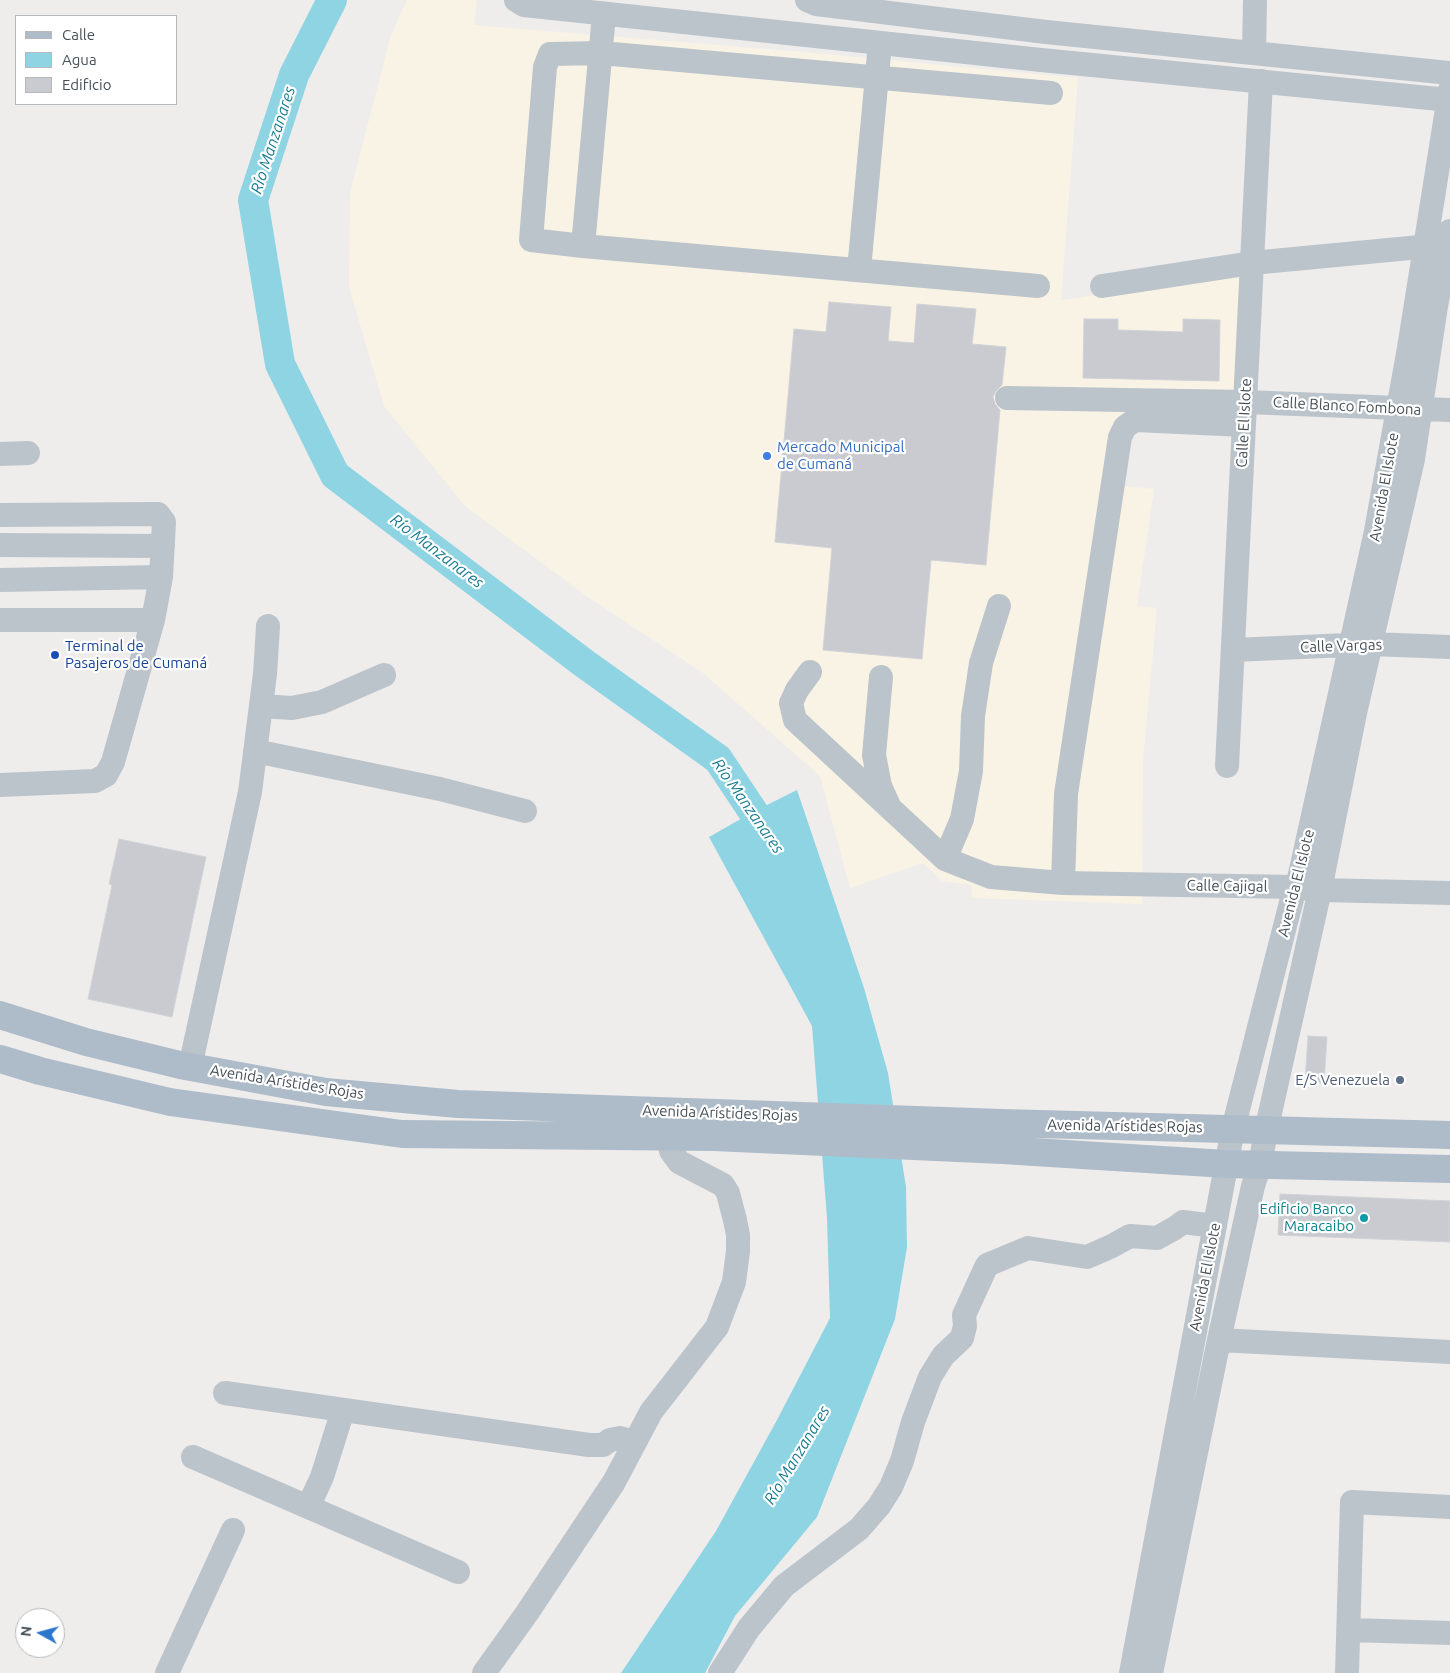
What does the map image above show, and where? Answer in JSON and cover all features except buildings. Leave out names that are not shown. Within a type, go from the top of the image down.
[{"type":"main road","name":"Avenida Arístides Rojas","points":[[0,1015],[86,1042],[190,1066],[326,1092],[1002,1150],[1226,1164],[1450,1169]]},
{"type":"main road","name":"Avenida Arístides Rojas","points":[[0,1059],[40,1071],[170,1102],[402,1134],[668,1136],[715,1125],[1002,1123],[1450,1135]]},
{"type":"street","points":[[516,0],[524,6],[1260,81],[1449,97]]},
{"type":"street","points":[[807,0],[816,4],[879,6],[1046,32],[1450,73]]},
{"type":"street","points":[[1254,53],[1255,0]]},
{"type":"street","points":[[583,246],[604,14]]},
{"type":"street","points":[[753,67],[757,30]]},
{"type":"street","points":[[859,270],[880,43]]},
{"type":"street","points":[[1038,286],[531,240],[545,67],[550,54],[601,53],[1051,93]]},
{"type":"street","name":"Calle El Islote","points":[[1227,766],[1260,81]]},
{"type":"street","name":"Avenida El Islote","points":[[1152,1673],[1219,1340],[1253,1186],[1260,1164],[1346,761],[1376,531],[1409,409],[1443,242],[1449,97]]},
{"type":"street","points":[[1102,286],[1252,263],[1443,242]]},
{"type":"street","points":[[1007,398],[1123,400],[1244,413]]},
{"type":"street","points":[[1123,400],[1123,411],[1129,424]]},
{"type":"street","name":"Calle Blanco Fombona","points":[[1244,413],[1409,409],[1450,410]]},
{"type":"street","points":[[1063,883],[1066,794],[1120,437],[1125,427],[1135,420],[1244,413]]},
{"type":"street","points":[[0,454],[28,453]]},
{"type":"street","points":[[0,515],[158,514],[164,522],[161,577],[153,620],[112,762],[106,776],[96,782],[0,785]]},
{"type":"street","points":[[0,545],[163,546]]},
{"type":"street","points":[[0,580],[161,577]]},
{"type":"street","points":[[810,672],[797,690],[791,703],[796,720],[945,859],[962,820],[971,771],[973,716],[981,663],[999,606]]},
{"type":"street","points":[[0,620],[153,620]]},
{"type":"street","points":[[190,1066],[250,792],[261,706],[268,626]]},
{"type":"street","name":"Avenida El Islote","points":[[1131,1673],[1233,1129],[1295,887],[1298,883],[1361,645]]},
{"type":"street","name":"Calle Vargas","points":[[1233,650],[1361,645],[1450,647]]},
{"type":"street","points":[[261,706],[292,708],[322,702],[384,675]]},
{"type":"street","points":[[880,677],[874,755],[880,786],[891,810]]},
{"type":"street","points":[[255,751],[440,789],[525,812]]},
{"type":"street","name":"Calle Cajigal","points":[[945,859],[991,877],[1063,883],[1295,887],[1320,890],[1450,893]]},
{"type":"street","points":[[484,1673],[614,1482],[651,1412],[718,1327],[734,1282],[737,1266],[738,1235],[736,1220],[728,1193],[723,1185],[679,1162],[670,1151],[668,1136]]},
{"type":"street","points":[[720,1673],[748,1628],[784,1586],[859,1529],[883,1499],[902,1461],[913,1422],[930,1377],[943,1356],[962,1338],[965,1326],[964,1315],[987,1265],[1028,1248],[1087,1256],[1130,1236],[1157,1238],[1183,1222],[1214,1226]]},
{"type":"street","points":[[1219,1340],[1450,1352]]},
{"type":"street","points":[[225,1393],[589,1446],[603,1445],[610,1440],[620,1438],[635,1442]]},
{"type":"street","points":[[308,1507],[325,1469],[343,1410]]},
{"type":"street","points":[[193,1457],[458,1572]]},
{"type":"street","points":[[1348,1673],[1352,1502],[1450,1507]]},
{"type":"street","points":[[166,1673],[233,1530]]},
{"type":"street","points":[[1349,1630],[1450,1633]]},
{"type":"shaded area","name":"Mercado Municipal de Cumaná","points":[[407,0],[477,0],[474,25],[815,53],[1078,78],[1061,300],[1247,274],[1240,418],[1135,414],[1104,484],[1154,489],[1137,606],[1157,608],[1143,760],[1142,904],[972,898],[971,885],[942,881],[923,863],[850,888],[820,776],[703,673],[588,597],[465,506],[384,406],[349,287],[350,193],[391,35]]},
{"type":"water","points":[[797,790],[864,988],[888,1073],[906,1187],[907,1247],[895,1319],[817,1517],[735,1616],[705,1673],[621,1673],[716,1531],[830,1318],[827,1218],[812,1026],[709,837]]},
{"type":"waterway","name":"Río Manzanares","points":[[332,0],[294,75],[253,200],[280,364],[335,475],[585,664],[718,759],[776,846]]},
{"type":"place","name":"Mercado Municipal de Cumaná","points":[[767,456]]},
{"type":"place","name":"Terminal de Pasajeros de Cumaná","points":[[55,655]]},
{"type":"place","name":"E/S Venezuela","points":[[1400,1080]]},
{"type":"place","name":"Edificio Banco Maracaibo","points":[[1364,1218]]}]
